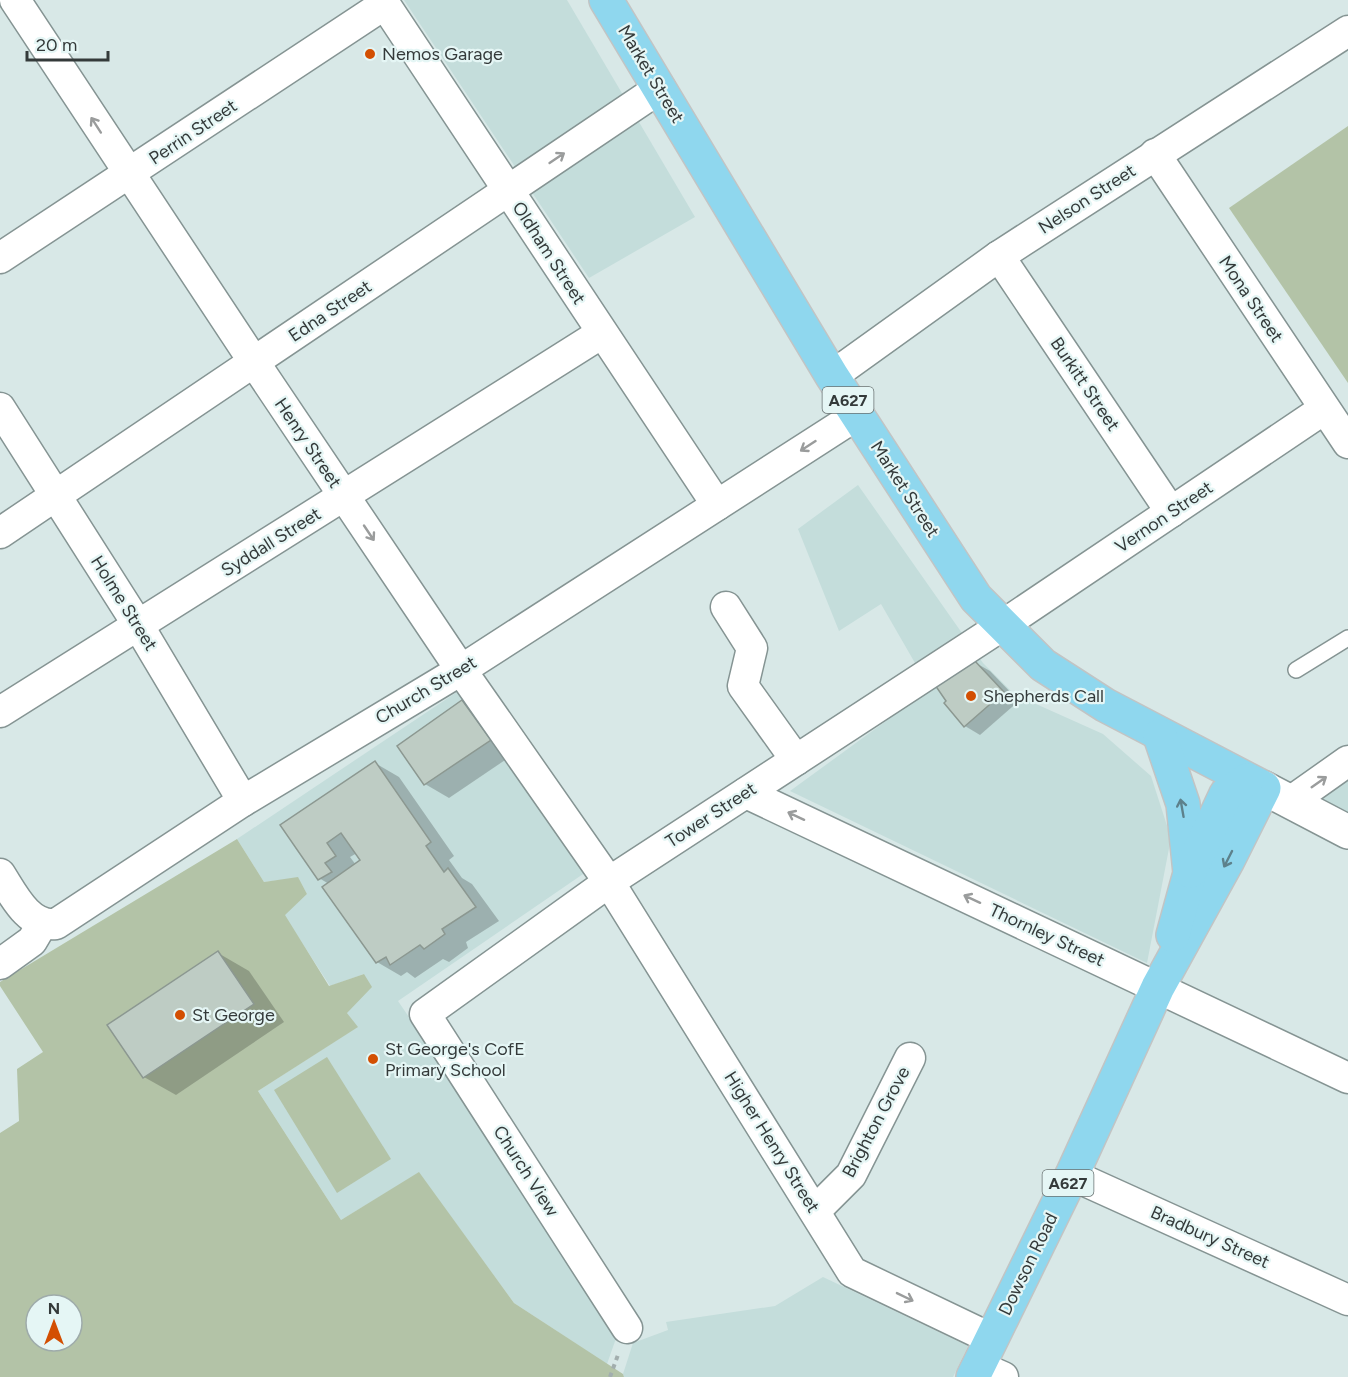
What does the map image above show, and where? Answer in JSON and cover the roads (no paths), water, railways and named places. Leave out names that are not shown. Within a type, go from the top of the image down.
[{"type":"main road","name":"Market Street","points":[[606,0],[832,376],[976,598],[1043,665],[1104,705],[1348,832]]},
{"type":"main road","name":"Dowson Road","points":[[1158,987],[1190,873],[1183,804],[1160,736]]},
{"type":"main road","name":"Dowson Road","points":[[986,1365],[1158,987],[1267,790]]},
{"type":"main road","name":"A627","points":[[1190,873],[1226,794],[1267,790]]},
{"type":"street","name":"Henry Street","points":[[15,0],[128,175],[254,363],[461,670],[609,882]]},
{"type":"street","name":"Perrin Street","points":[[0,258],[128,175],[384,2]]},
{"type":"street","name":"Oldham Street","points":[[384,2],[717,505]]},
{"type":"street","name":"Nelson Street","points":[[832,376],[999,256],[1348,31]]},
{"type":"street","name":"Edna Street","points":[[0,533],[660,88]]},
{"type":"street","name":"Mona Street","points":[[1155,154],[1348,443]]},
{"type":"street","name":"Burkitt Street","points":[[999,256],[1172,512]]},
{"type":"street","name":"Syddall Street","points":[[0,712],[602,333]]},
{"type":"street","name":"Holme Street","points":[[0,408],[138,625],[243,801]]},
{"type":"street","name":"Vernon Street","points":[[1003,625],[1324,409]]},
{"type":"street","name":"Church Street","points":[[42,924],[56,924],[243,801],[461,670],[857,414]]},
{"type":"street","points":[[726,607],[752,648],[743,686],[795,760]]},
{"type":"street","name":"Tower Street","points":[[425,1014],[609,882],[1003,625]]},
{"type":"street","points":[[1267,790],[1348,761]]},
{"type":"street","name":"Thornley Street","points":[[746,793],[1348,1078]]},
{"type":"street","points":[[0,874],[24,910],[42,924],[32,941],[0,964]]},
{"type":"street","name":"Higher Henry Street","points":[[609,882],[852,1272],[986,1365]]},
{"type":"street","name":"Church View","points":[[425,1014],[627,1328]]},
{"type":"street","name":"Brighton Grove","points":[[815,1211],[852,1175],[910,1058]]},
{"type":"street","name":"Bradbury Street","points":[[1072,1175],[1348,1300]]},
{"type":"lane","points":[[1296,670],[1348,638]]},
{"type":"place","name":"Nemos Garage","points":[[370,54]]},
{"type":"place","name":"Shepherds Call","points":[[971,696]]},
{"type":"place","name":"St George","points":[[180,1015]]},
{"type":"place","name":"St George's CofE Primary School","points":[[373,1059]]}]
